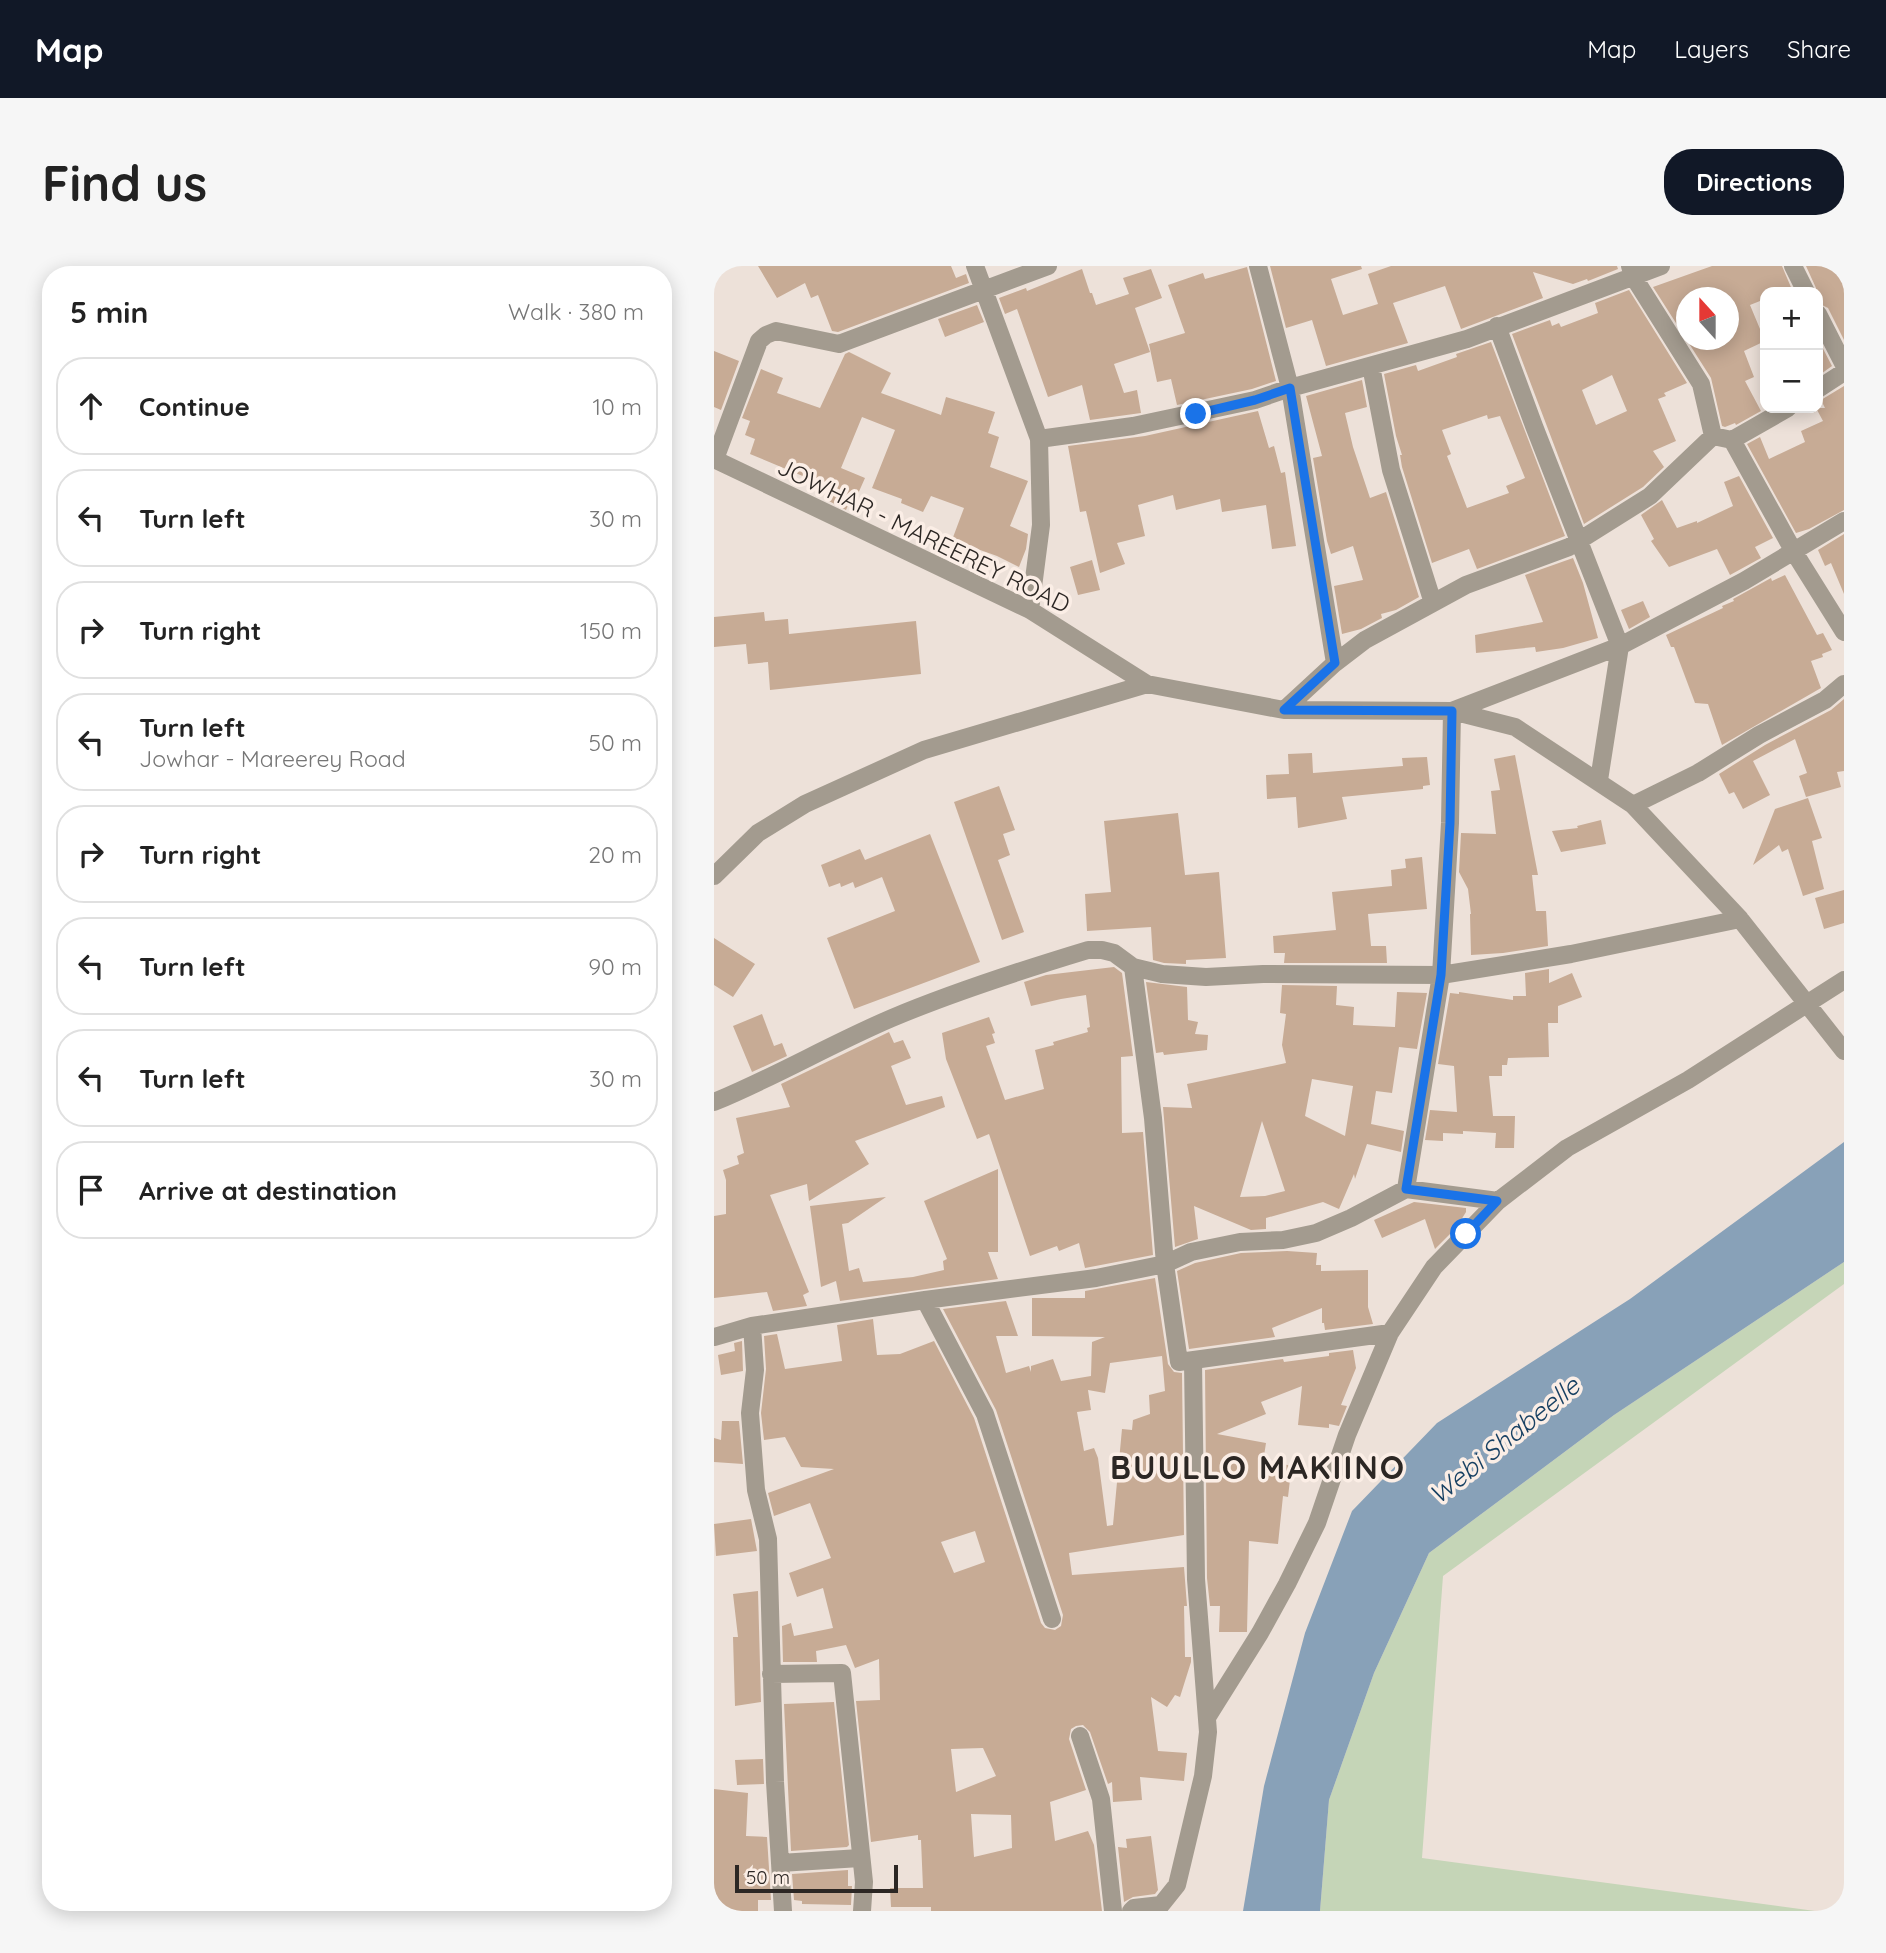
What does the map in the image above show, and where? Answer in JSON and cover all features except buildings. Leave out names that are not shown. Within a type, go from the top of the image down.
[{"type":"street","points":[[975,266],[1039,439],[1041,526],[1030,610]]},
{"type":"street","points":[[715,459],[759,341],[766,335],[776,331],[838,344],[1048,266]]},
{"type":"street","points":[[1258,266],[1290,388],[1335,663]]},
{"type":"street","points":[[1039,439],[1133,426],[1255,400],[1467,339],[1632,271],[1661,266]]},
{"type":"street","points":[[1793,266],[1804,287]]},
{"type":"street","points":[[1632,271],[1701,384],[1713,436]]},
{"type":"street","points":[[1823,324],[1844,365]]},
{"type":"street","points":[[1497,326],[1620,646],[1599,780]]},
{"type":"street","points":[[1371,366],[1391,470],[1433,603]]},
{"type":"street","points":[[1823,386],[1844,372]]},
{"type":"street","points":[[1713,436],[1732,440],[1779,413]]},
{"type":"street","points":[[1284,710],[1335,663],[1365,640],[1466,585],[1555,554],[1650,496],[1713,436]]},
{"type":"street","points":[[1732,440],[1794,552],[1844,632]]},
{"type":"street","name":"JOWHAR - MAREEREY ROAD","points":[[715,459],[1030,610],[1147,684],[1284,710],[1452,711],[1515,727],[1599,780],[1633,805],[1740,919],[1844,1051]]},
{"type":"street","points":[[1406,1189],[1441,975],[1450,823],[1452,711],[1620,646],[1744,581],[1844,521]]},
{"type":"street","points":[[714,876],[758,833],[805,804],[924,750],[1147,684]]},
{"type":"street","points":[[1633,805],[1698,773],[1759,735],[1825,700],[1844,684]]},
{"type":"street","points":[[714,1102],[894,1017],[994,979],[1088,950],[1114,953],[1133,967],[1162,974],[1206,977],[1263,974],[1441,975],[1571,954],[1740,919]]},
{"type":"street","points":[[1133,967],[1153,1118],[1165,1264],[1179,1362],[1390,1333]]},
{"type":"street","points":[[1208,1716],[1260,1633],[1317,1522],[1347,1435],[1390,1333],[1434,1267],[1497,1201],[1567,1148],[1688,1080],[1844,979]]},
{"type":"street","points":[[714,1337],[752,1326],[1096,1278],[1165,1264],[1191,1252],[1240,1242],[1283,1240],[1316,1233],[1351,1219],[1406,1189],[1497,1201]]},
{"type":"street","points":[[925,1300],[985,1414],[1052,1619]]},
{"type":"street","points":[[752,1326],[755,1370],[750,1413],[756,1490],[768,1539],[771,1674],[783,1911]]},
{"type":"street","points":[[1130,1911],[1134,1908],[1161,1905],[1177,1885],[1203,1776],[1208,1716],[1196,1579],[1193,1361]]},
{"type":"street","points":[[771,1674],[842,1672],[864,1882],[862,1911]]},
{"type":"street","points":[[1080,1736],[1101,1798],[1113,1911]]},
{"type":"street","points":[[780,1863],[860,1858]]},
{"type":"green space","points":[[1844,1262],[1844,1284],[1443,1576],[1422,1858],[1815,1911],[1320,1911],[1329,1800],[1374,1673],[1429,1553],[1614,1415]]},
{"type":"water","name":"Webi Shabeelle","points":[[1844,1142],[1844,1262],[1614,1415],[1429,1553],[1374,1673],[1329,1800],[1320,1911],[1243,1911],[1264,1786],[1305,1633],[1352,1511],[1437,1423],[1630,1299]]},
{"type":"district","name":"BUULLO MAKIINO","points":[[1258,1467]]},
{"type":"route","points":[[1196,414],[1255,400],[1290,388],[1335,663],[1284,710],[1452,711],[1450,823],[1441,975],[1406,1189],[1497,1201],[1466,1234]]}]
